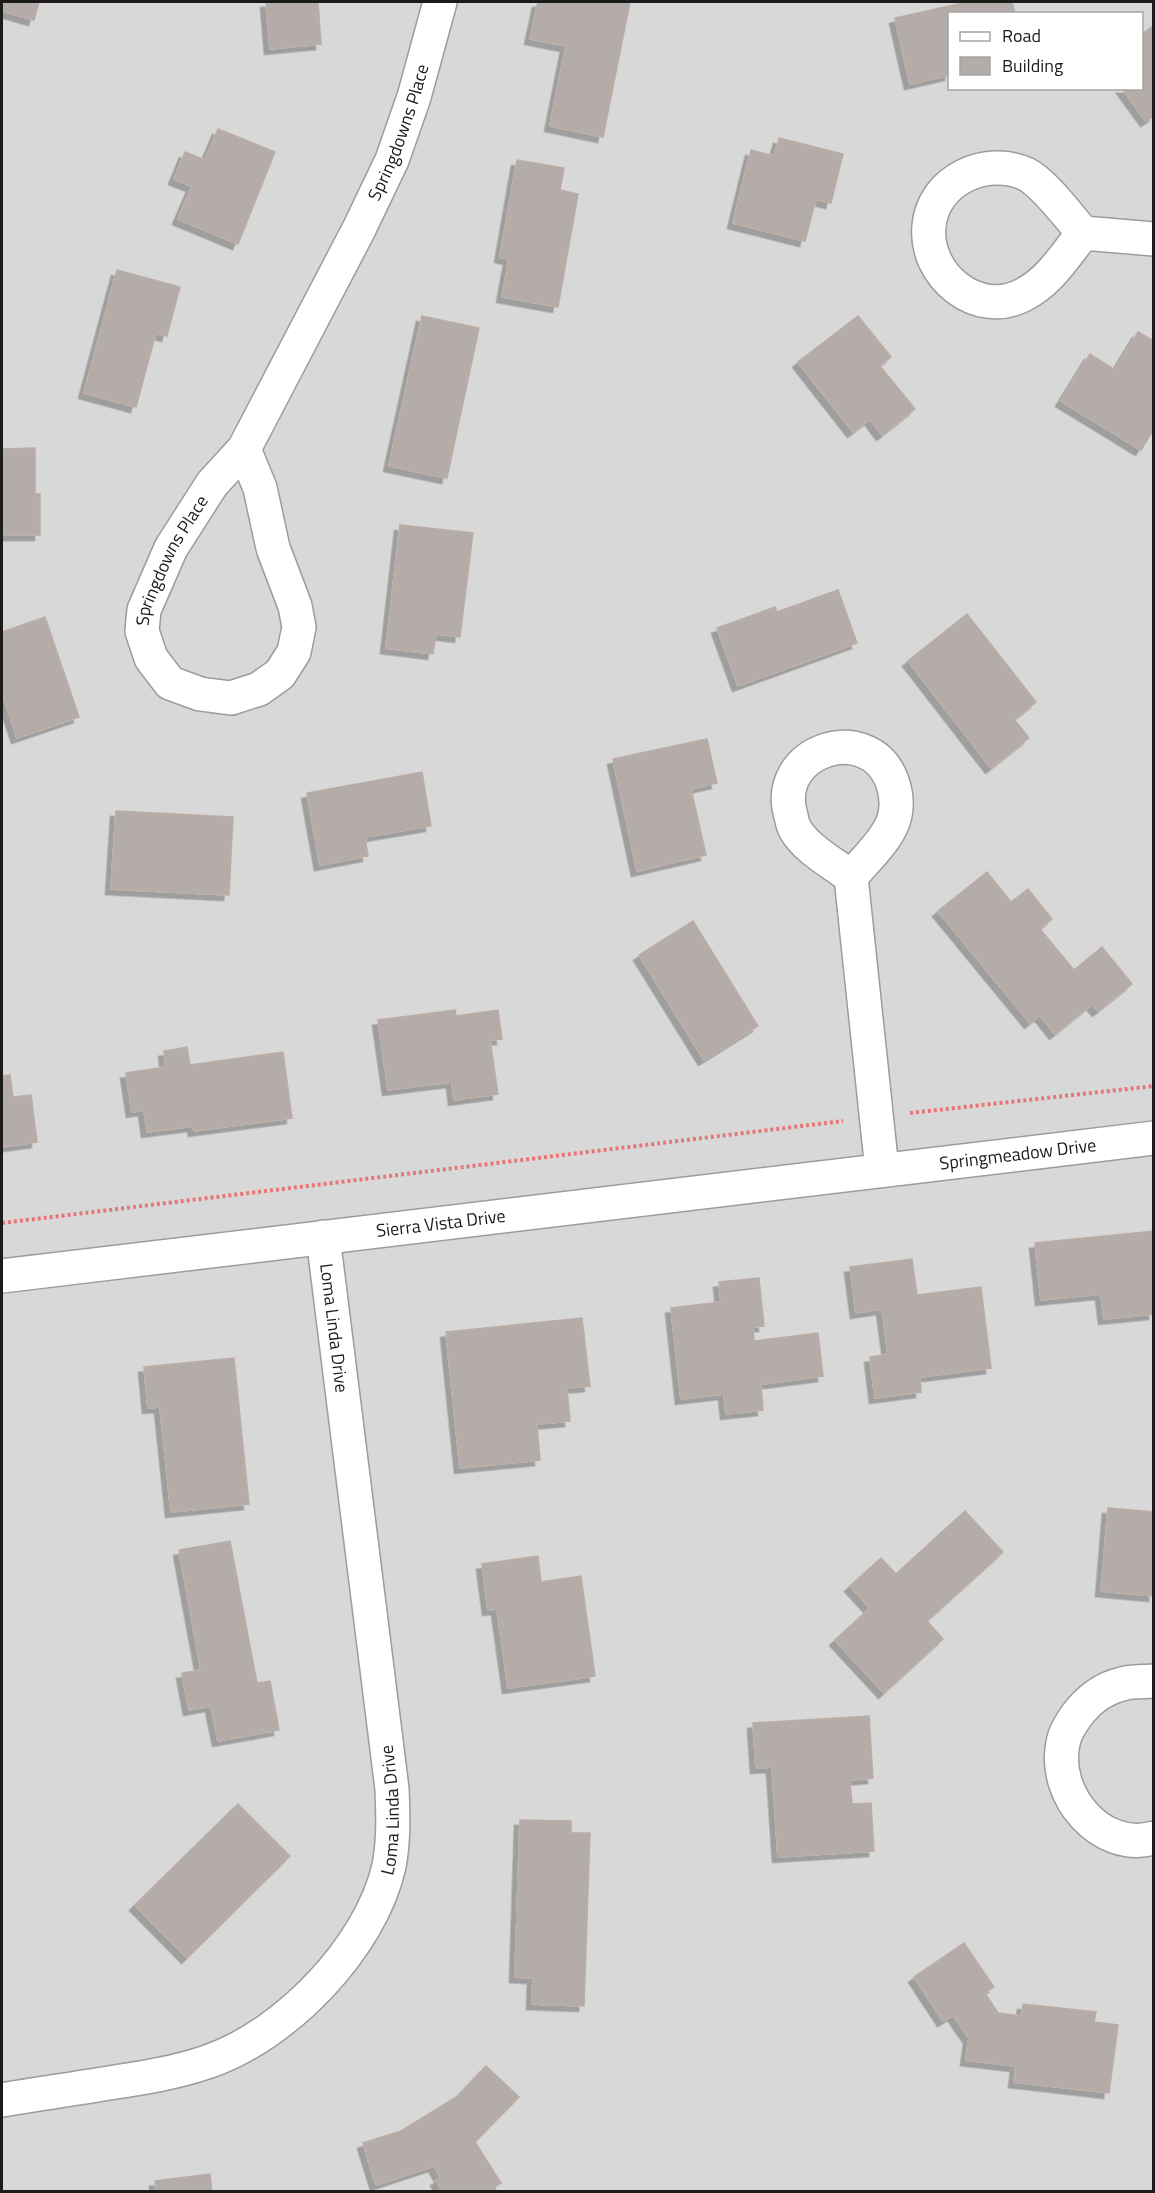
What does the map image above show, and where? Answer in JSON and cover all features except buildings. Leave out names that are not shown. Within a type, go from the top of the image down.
[{"type":"street","name":"Springdowns Place","points":[[244,449],[260,488],[273,548],[295,606],[299,627],[294,652],[280,674],[259,689],[231,698],[200,694],[170,683],[151,658],[142,631],[144,610],[171,548],[212,484],[244,449],[359,229],[392,160],[414,97],[440,2]]},
{"type":"street","points":[[1083,233],[1050,275],[1036,288],[1020,297],[998,302],[965,294],[956,289],[940,273],[930,251],[929,226],[936,203],[956,180],[977,170],[1006,168],[1028,175],[1052,197],[1083,233],[1154,239]]},
{"type":"street","points":[[851,877],[882,1170]]},
{"type":"street","name":"Springmeadow Drive","points":[[882,1170],[1154,1137]]},
{"type":"street","name":"Sierra Vista Drive","points":[[2,1276],[882,1170]]},
{"type":"street","name":"Loma Linda Drive","points":[[2,2100],[160,2075],[208,2062],[245,2044],[282,2020],[319,1987],[349,1950],[370,1915],[388,1867],[393,1829],[392,1789],[323,1237]]},
{"type":"street","points":[[1154,1681],[1122,1684],[1101,1692],[1086,1704],[1071,1723],[1063,1743],[1062,1772],[1070,1796],[1084,1816],[1103,1832],[1126,1839],[1154,1838]]},
{"type":"path","points":[[2,1223],[876,1117],[1154,1086]]},
{"type":"shaded area","points":[[2,2],[1153,2],[1153,2191],[2,2191]]}]
